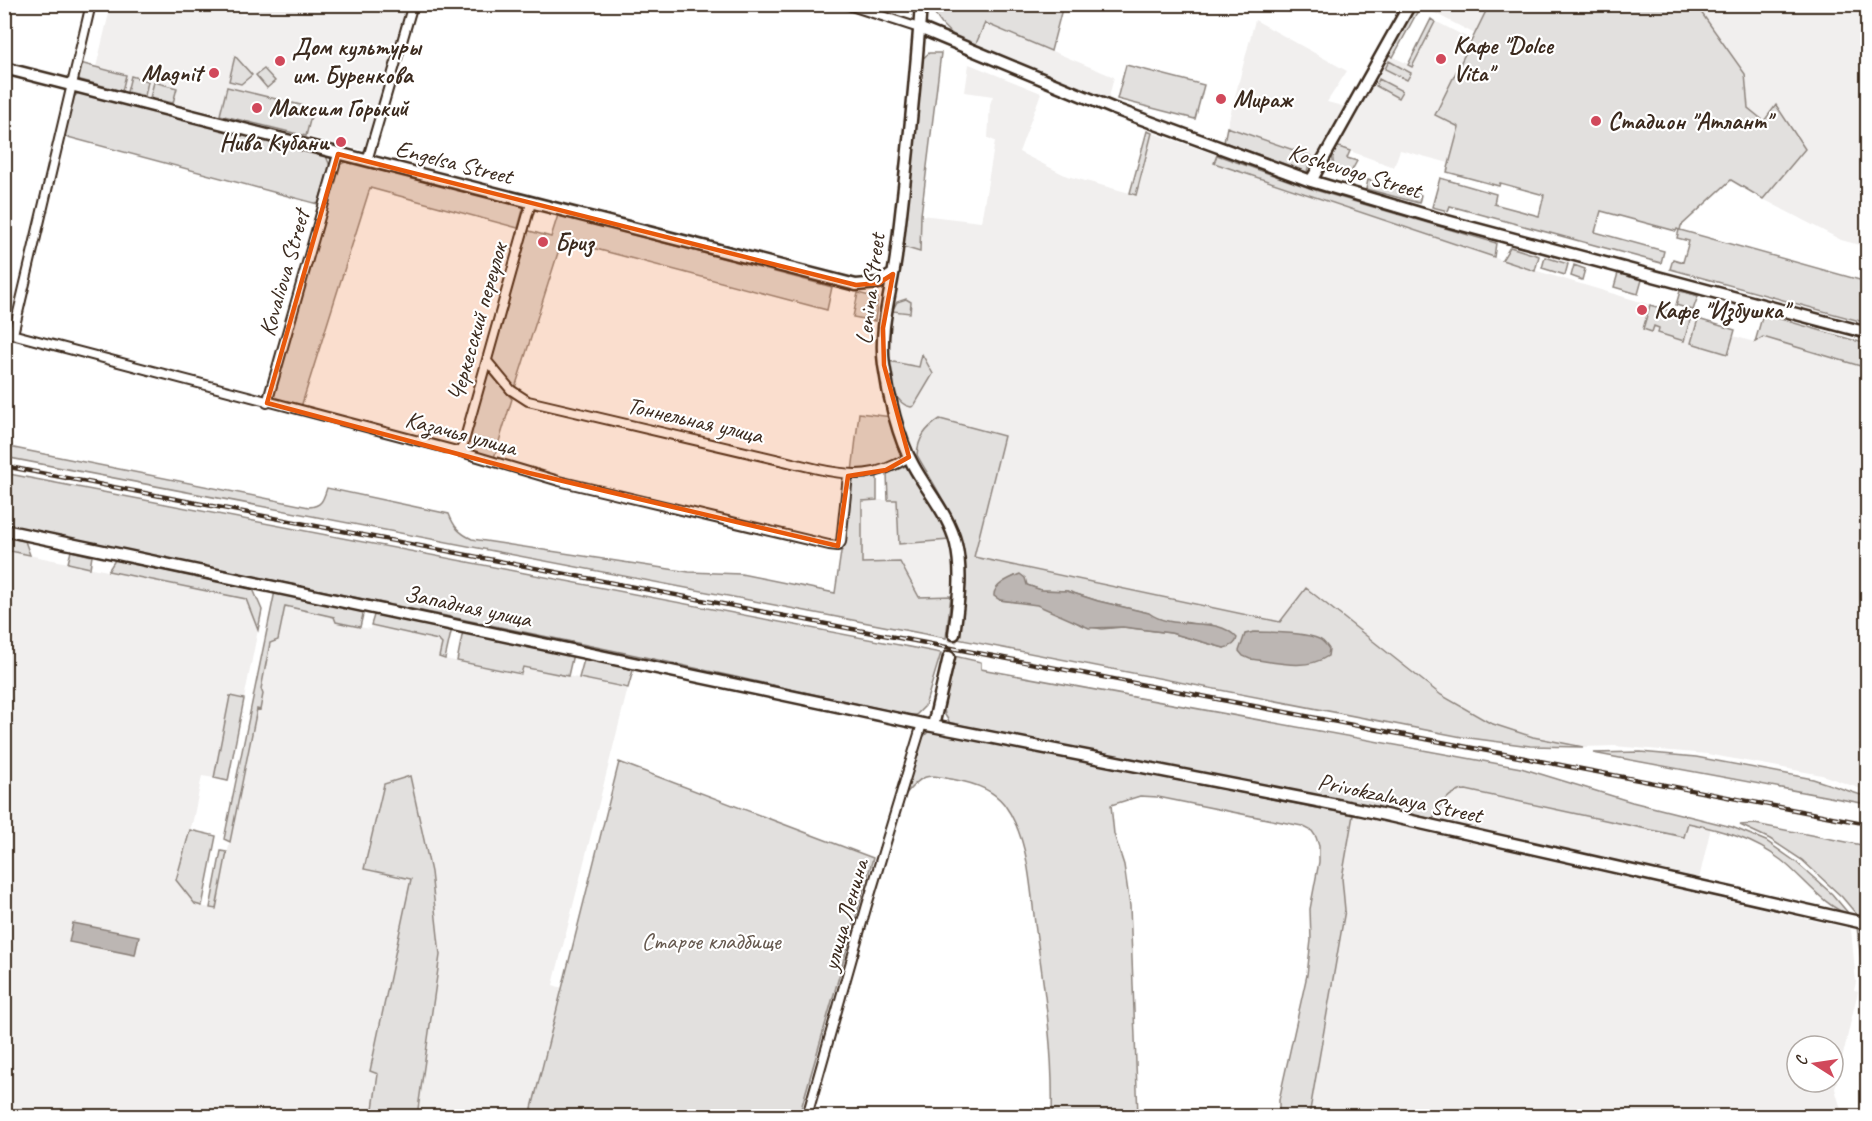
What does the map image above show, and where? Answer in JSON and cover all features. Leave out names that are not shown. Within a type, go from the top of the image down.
[{"type":"street","points":[[9,333],[73,85],[91,4]]},
{"type":"street","points":[[367,161],[413,4]]},
{"type":"street","name":"Koshevogo Street","points":[[845,4],[920,28],[1112,108],[1311,181],[1418,213],[1868,333]]},
{"type":"street","name":"Lenina Street","points":[[921,4],[893,274],[883,328],[884,365],[893,406],[909,457],[948,521],[956,544],[960,587],[954,634]]},
{"type":"street","points":[[1311,181],[1410,4]]},
{"type":"street","name":"Engelsa Street","points":[[4,68],[856,285],[879,283],[893,274]]},
{"type":"street","name":"Kovaliova Street","points":[[267,403],[338,154]]},
{"type":"street","name":"Черкесский переулок","points":[[461,452],[531,203]]},
{"type":"street","name":"Казачья улица","points":[[9,333],[267,403],[461,452],[559,481],[834,546],[838,546],[841,542],[848,475]]},
{"type":"street","name":"Тоннельная улица","points":[[487,361],[511,390],[520,398],[528,401],[818,470],[848,475],[868,474],[886,470],[909,457]]},
{"type":"street","name":"Западная улица","points":[[4,530],[928,725]]},
{"type":"street","points":[[928,725],[949,657]]},
{"type":"street","name":"Privokzalnaya Street","points":[[928,725],[1364,810],[1868,924]]},
{"type":"street","name":"улица Ленина","points":[[807,1116],[870,894],[928,725]]},
{"type":"highlighted area","points":[[338,154],[856,285],[879,283],[893,274],[883,328],[884,365],[909,457],[886,470],[848,476],[838,546],[529,473],[267,403]]},
{"type":"shaded area","points":[[1441,4],[1490,5],[1475,34],[1419,5],[1440,7]]},
{"type":"shaded area","points":[[111,5],[202,5],[244,15],[247,5],[409,5],[366,151],[77,79],[80,63],[96,67]]},
{"type":"shaded area","points":[[1696,5],[1867,5],[1867,247],[1841,240],[1763,199],[1805,149],[1776,105],[1764,121],[1747,108],[1745,74]]},
{"type":"shaded area","points":[[1431,19],[1472,40],[1435,114],[1459,127],[1449,163],[1400,150],[1394,167],[1336,146],[1387,54],[1408,64]]},
{"type":"shaded area","points":[[1255,20],[1347,71],[1327,102],[1346,107],[1311,173],[1307,172],[1311,156],[1227,127]]},
{"type":"shaded area","points":[[985,23],[1114,77],[1108,101],[975,46]]},
{"type":"shaded area","points":[[969,64],[1041,93],[1019,152],[1067,176],[1130,193],[1147,131],[1217,155],[1215,163],[1507,262],[1735,330],[1734,336],[1747,340],[1755,342],[1763,337],[1867,368],[1868,739],[1859,742],[1867,753],[1867,791],[1822,775],[1707,754],[1614,746],[1583,747],[1533,737],[1499,727],[1441,695],[1307,588],[1280,622],[973,557],[1004,436],[940,419],[923,434],[917,455],[908,436],[894,390],[888,361],[887,331],[900,246],[920,251],[921,215],[981,222],[995,141],[988,138],[990,104],[993,96],[965,92]]},
{"type":"shaded area","points":[[862,500],[897,500],[899,544],[949,540],[953,558],[951,596],[919,597],[862,563]]},
{"type":"shaded area","points":[[4,550],[246,599],[258,630],[244,699],[230,697],[214,778],[202,776],[193,820],[176,880],[195,905],[216,909],[257,709],[260,710],[263,694],[260,690],[270,642],[278,640],[285,606],[334,617],[336,622],[370,629],[371,625],[438,640],[442,644],[440,658],[521,674],[523,667],[628,688],[553,985],[562,988],[530,1116],[417,1116],[440,955],[431,872],[410,777],[365,869],[411,879],[370,1070],[378,1074],[372,1116],[5,1116]]},
{"type":"shaded area","points":[[1020,574],[1025,578],[1027,585],[1041,590],[1067,591],[1149,613],[1170,622],[1218,627],[1229,631],[1237,638],[1232,645],[1224,648],[1171,633],[1123,627],[1089,628],[1037,605],[1000,600],[994,596],[999,585]]},
{"type":"shaded area","points":[[1254,632],[1313,637],[1326,645],[1329,649],[1328,656],[1319,661],[1300,664],[1250,659],[1239,651],[1245,634]]},
{"type":"shaded area","points":[[1458,790],[1684,837],[1688,823],[1711,827],[1699,879],[1433,819],[1446,799]]},
{"type":"shaded area","points":[[1353,815],[1851,929],[1856,982],[1854,990],[1858,991],[1845,1046],[1845,1034],[1785,1034],[1785,1094],[1836,1094],[1843,1116],[1309,1116],[1345,910],[1342,878]]},
{"type":"shaded area","points":[[73,923],[139,936],[135,955],[69,942]]},
{"type":"green space","points":[[931,5],[1063,5],[1051,51],[985,23],[975,46],[948,31]]},
{"type":"green space","points":[[1415,5],[1421,5],[1393,57],[1387,54]]},
{"type":"green space","name":"Стадион \"Атлант\"","points":[[1489,5],[1696,5],[1745,74],[1748,108],[1764,121],[1776,105],[1805,149],[1763,199],[1731,180],[1681,226],[1680,230],[1867,282],[1867,323],[1670,269],[1673,259],[1683,262],[1689,241],[1677,238],[1679,230],[1677,229],[1676,231],[1601,211],[1595,232],[1664,251],[1661,263],[1450,206],[1448,211],[1432,207],[1440,178],[1496,194],[1494,204],[1539,216],[1544,195],[1447,172],[1459,127],[1435,115]]},
{"type":"green space","points":[[1431,19],[1435,22],[1412,67],[1408,65]]},
{"type":"green space","points":[[929,53],[941,53],[921,215],[920,252],[900,246],[920,61]]},
{"type":"green space","points":[[235,56],[252,75],[241,84],[229,81]]},
{"type":"green space","points":[[1389,61],[1411,73],[1407,80],[1385,69]]},
{"type":"green space","points":[[80,63],[126,75],[122,91],[77,79]]},
{"type":"green space","points":[[1126,65],[1204,85],[1195,119],[1117,99]]},
{"type":"green space","points":[[264,69],[275,81],[267,88],[256,75]]},
{"type":"green space","points":[[131,76],[148,81],[145,96],[127,92]]},
{"type":"green space","points":[[1379,79],[1402,91],[1398,98],[1376,86]]},
{"type":"green space","points":[[154,82],[177,88],[173,103],[150,98]]},
{"type":"green space","points":[[227,87],[313,108],[306,136],[220,115]]},
{"type":"green space","points":[[79,92],[326,156],[330,166],[318,204],[64,136],[72,99]]},
{"type":"green space","points":[[1227,127],[1311,156],[1307,172],[1224,142]]},
{"type":"green space","points":[[1147,131],[1152,133],[1136,195],[1130,193]]},
{"type":"green space","points":[[1336,146],[1350,151],[1347,158],[1357,161],[1351,172],[1340,172],[1336,169],[1333,156]]},
{"type":"green space","points":[[1217,155],[1315,190],[1496,243],[1494,257],[1214,163]]},
{"type":"green space","points":[[347,161],[524,206],[518,228],[370,188],[301,407],[272,400],[339,165]]},
{"type":"green space","points":[[1368,180],[1421,195],[1419,203],[1366,189]]},
{"type":"green space","points":[[558,215],[832,287],[827,310],[562,240],[515,388],[491,359],[526,230],[551,237]]},
{"type":"green space","points":[[1510,247],[1539,256],[1535,271],[1502,260]]},
{"type":"green space","points":[[1545,257],[1568,264],[1565,275],[1542,268]]},
{"type":"green space","points":[[1574,265],[1585,269],[1582,280],[1571,276]]},
{"type":"green space","points":[[1618,273],[1642,280],[1638,294],[1614,287]]},
{"type":"green space","points":[[1680,291],[1698,296],[1693,310],[1676,305]]},
{"type":"green space","points":[[858,293],[878,298],[875,321],[853,317]]},
{"type":"green space","points":[[906,299],[911,302],[910,313],[892,311],[897,302]]},
{"type":"green space","points":[[1650,305],[1691,317],[1684,341],[1658,333],[1659,328],[1654,326],[1652,332],[1643,329]]},
{"type":"green space","points":[[1763,314],[1867,344],[1867,368],[1763,337],[1755,342]]},
{"type":"green space","points":[[1698,319],[1735,330],[1728,354],[1691,343]]},
{"type":"green space","points":[[922,354],[933,374],[914,406],[911,407],[900,401],[896,395],[888,361],[919,367]]},
{"type":"green space","points":[[488,371],[512,399],[494,458],[466,449]]},
{"type":"green space","points":[[859,413],[892,417],[904,456],[890,465],[852,472]]},
{"type":"green space","points":[[940,419],[1004,436],[974,557],[1280,622],[1306,588],[1441,695],[1490,723],[1533,737],[1583,747],[1530,746],[1462,737],[957,639],[965,584],[963,550],[954,522],[917,455],[921,439]],"holes":[[[1015,576],[1027,585],[1041,590],[1067,591],[1148,613],[1155,618],[1176,624],[1185,622],[1199,625],[1210,624],[1220,629],[1224,648],[1171,633],[1123,627],[1102,629],[1081,625],[1037,604],[1000,600],[1007,581]]]},
{"type":"green space","points":[[4,446],[309,507],[321,502],[327,488],[449,514],[457,529],[472,539],[689,572],[741,574],[835,593],[841,552],[845,545],[851,478],[877,477],[877,500],[862,501],[862,563],[900,562],[919,597],[951,596],[946,638],[5,457]]},
{"type":"green space","points":[[908,465],[941,517],[949,540],[899,544],[897,500],[888,500],[887,474]]},
{"type":"green space","points":[[4,473],[941,653],[925,706],[916,715],[909,715],[640,656],[5,525]]},
{"type":"green space","points":[[5,537],[25,541],[30,555],[5,550]]},
{"type":"green space","points":[[71,551],[92,556],[90,568],[68,563]]},
{"type":"green space","points":[[115,560],[253,589],[262,610],[258,630],[246,599],[108,571]]},
{"type":"green space","points":[[275,591],[364,610],[360,627],[336,622],[334,617],[285,606],[278,640],[270,643],[261,689],[263,694],[260,710],[257,709],[230,842],[224,839]]},
{"type":"green space","points":[[375,612],[452,628],[445,659],[439,657],[442,644],[438,640],[371,625]]},
{"type":"green space","points":[[463,631],[573,654],[568,676],[523,667],[521,674],[457,661]]},
{"type":"green space","points":[[585,656],[634,667],[628,688],[579,678]]},
{"type":"green space","points":[[954,656],[981,662],[981,669],[1521,768],[1632,802],[1732,827],[1766,841],[1796,862],[1832,894],[1849,914],[1831,905],[1781,860],[1760,846],[1725,832],[1688,823],[1684,837],[1466,790],[1450,796],[1433,819],[950,723],[944,708]]},
{"type":"green space","points":[[230,696],[244,699],[228,781],[214,778]]},
{"type":"green space","points":[[929,731],[1353,815],[1342,878],[1345,910],[1309,1116],[1279,1116],[1279,1100],[1307,975],[1311,940],[1310,909],[1319,862],[1319,846],[1312,831],[1302,826],[1158,797],[1140,796],[1111,805],[1114,834],[1124,865],[1130,906],[1138,1116],[1052,1116],[1052,1070],[1046,1000],[1024,848],[1013,818],[1004,804],[994,795],[976,785],[933,776],[922,778],[905,795],[923,737]]},
{"type":"green space","points":[[1640,752],[1696,757],[1813,779],[1867,797],[1867,804],[1593,753]]},
{"type":"green space","name":"Старое кладбище","points":[[619,762],[873,858],[799,1116],[530,1116]]},
{"type":"green space","points":[[410,776],[431,872],[440,955],[417,1116],[372,1116],[378,1074],[370,1071],[411,879],[364,869],[384,784]]},
{"type":"green space","points":[[1755,824],[1867,846],[1862,853],[1867,856],[1867,918],[1858,916],[1842,897],[1802,860],[1770,839],[1740,825]]},
{"type":"green space","points":[[190,830],[216,836],[202,906],[195,904],[176,880]]},
{"type":"green space","points":[[221,851],[227,852],[216,909],[210,908]]},
{"type":"green space","points":[[1857,927],[1861,928],[1867,940],[1867,993],[1865,992]]},
{"type":"tunnel","points":[[949,657],[954,634]]},
{"type":"railway","points":[[4,466],[1868,824]]},
{"type":"place","name":"Кафе \"Dolce Vita\"","points":[[1441,59]]},
{"type":"place","name":"Дом культуры им. Буренкова","points":[[280,61]]},
{"type":"place","name":"Magnit","points":[[214,73]]},
{"type":"place","name":"Мираж","points":[[1221,99]]},
{"type":"place","name":"Максим Горький","points":[[257,108]]},
{"type":"place","name":"Стадион \"Атлант\"","points":[[1596,121]]},
{"type":"place","name":"Нива Кубани","points":[[341,142]]},
{"type":"place","name":"Бриз","points":[[543,242]]},
{"type":"place","name":"Кафе \"Избушка\"","points":[[1642,310]]}]
